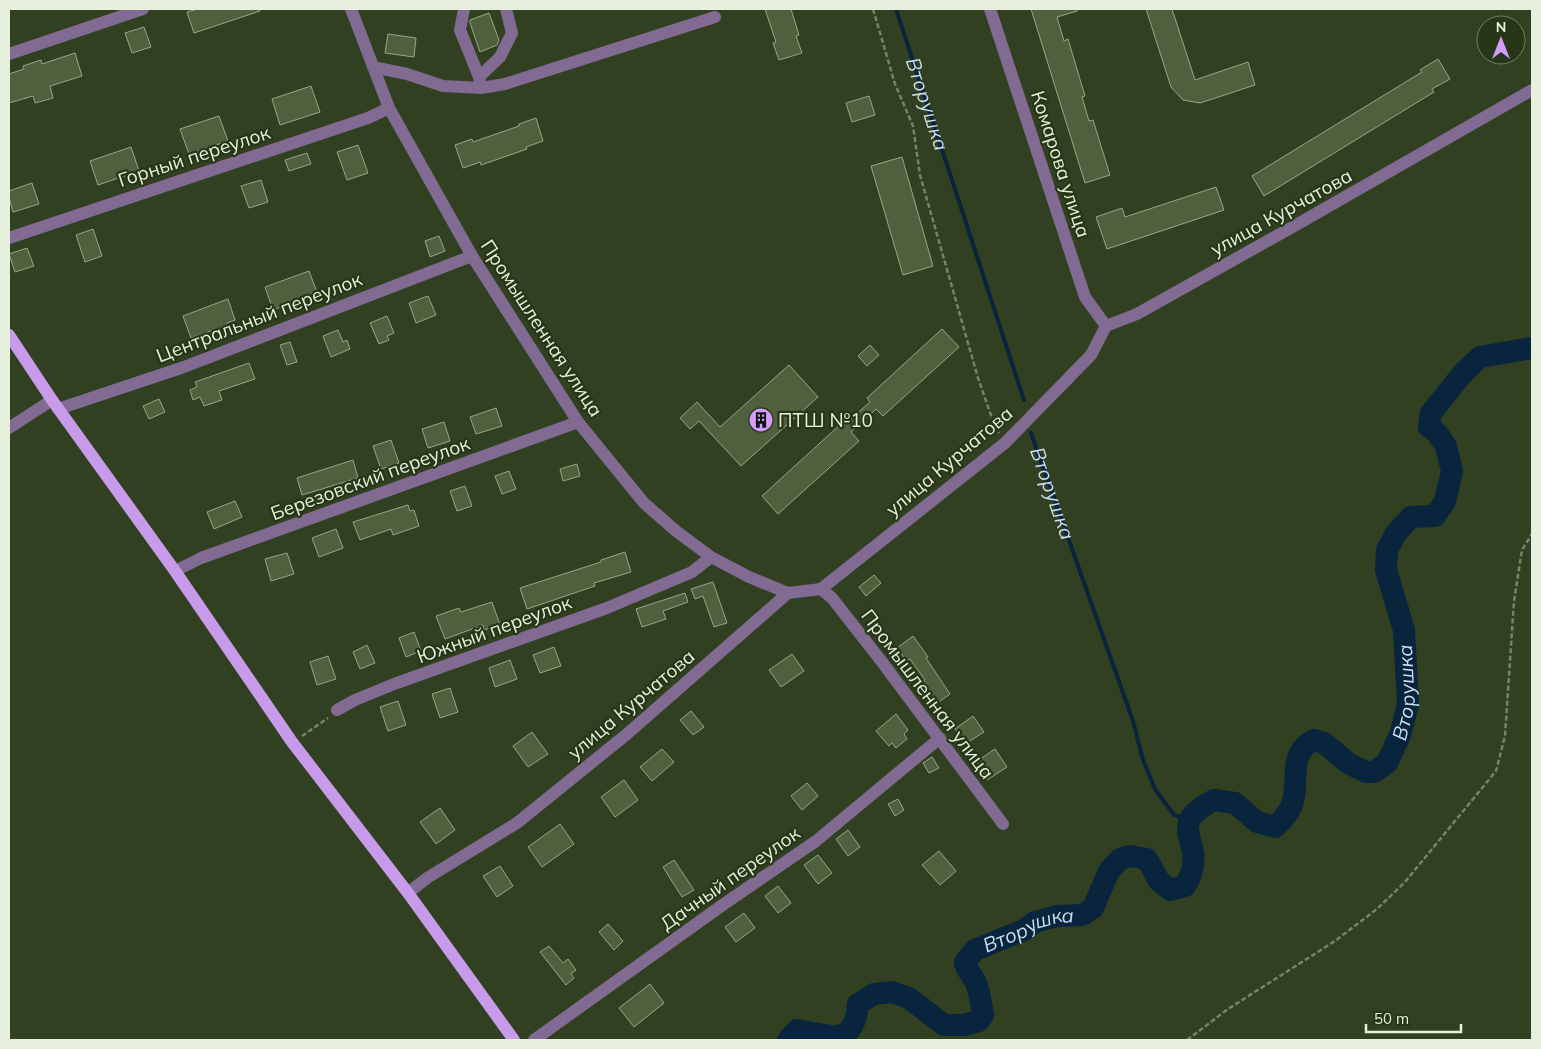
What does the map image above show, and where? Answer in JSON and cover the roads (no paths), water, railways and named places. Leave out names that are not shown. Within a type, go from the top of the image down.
[{"type":"main road","points":[[9,335],[55,405],[175,571],[292,742],[408,893],[514,1040]]},
{"type":"street","points":[[9,54],[143,9]]},
{"type":"street","name":"Промышленная улица","points":[[351,9],[389,108],[472,256],[578,422],[644,503],[676,531],[711,557],[749,577],[788,593]]},
{"type":"street","points":[[464,9],[460,30],[480,83]]},
{"type":"street","points":[[480,83],[500,57],[512,33],[506,9]]},
{"type":"street","name":"Комарова улица","points":[[990,9],[1085,297],[1106,326]]},
{"type":"street","points":[[374,67],[407,74],[443,86],[480,83],[505,84],[715,17]]},
{"type":"street","name":"улица Курчатова","points":[[820,589],[1005,444],[1091,355],[1106,326],[1137,314],[1532,90]]},
{"type":"street","name":"Горный переулок","points":[[9,238],[368,118],[389,108]]},
{"type":"street","name":"Центральный переулок","points":[[9,428],[55,405],[184,368],[472,256]]},
{"type":"street","name":"Березовский переулок","points":[[175,571],[201,558],[578,422]]},
{"type":"street","name":"Южный переулок","points":[[337,710],[355,700],[394,684],[607,608],[692,572],[711,557]]},
{"type":"street","points":[[788,593],[820,589]]},
{"type":"street","name":"Промышленная улица","points":[[820,589],[832,598],[940,738],[1003,824]]},
{"type":"street","name":"улица Курчатова","points":[[408,893],[427,878],[517,823],[627,734],[788,593]]},
{"type":"street","name":"Дачный переулок","points":[[534,1040],[816,840],[940,738]]},
{"type":"waterway","name":"Вторушка","points":[[896,9],[1024,400]]},
{"type":"waterway","name":"Вторушка","points":[[788,1040],[797,1030],[829,1036],[838,1036],[845,1033],[851,1028],[856,1018],[858,1004],[874,994],[892,992],[909,998],[944,1025],[964,1025],[979,1021],[983,1015],[979,995],[976,983],[965,962],[975,950],[1024,930],[1035,922],[1057,916],[1082,915],[1093,908],[1109,871],[1120,859],[1130,856],[1147,859],[1159,881],[1170,890],[1185,886],[1193,865],[1194,856],[1188,827],[1194,813],[1214,800],[1235,803],[1257,822],[1275,827],[1292,805],[1295,792],[1296,767],[1301,752],[1306,745],[1314,740],[1324,743],[1348,763],[1366,772],[1374,772],[1387,763],[1400,735],[1408,705],[1404,630],[1386,570],[1387,550],[1396,533],[1411,517],[1435,516],[1445,501],[1452,471],[1446,446],[1437,433],[1429,427],[1431,413],[1463,373],[1480,357],[1532,348]]},
{"type":"waterway","name":"Вторушка","points":[[1031,433],[1133,721],[1143,760],[1155,789],[1174,815],[1190,820]]},
{"type":"place","name":"ПТШ №10","points":[[761,420]]}]
